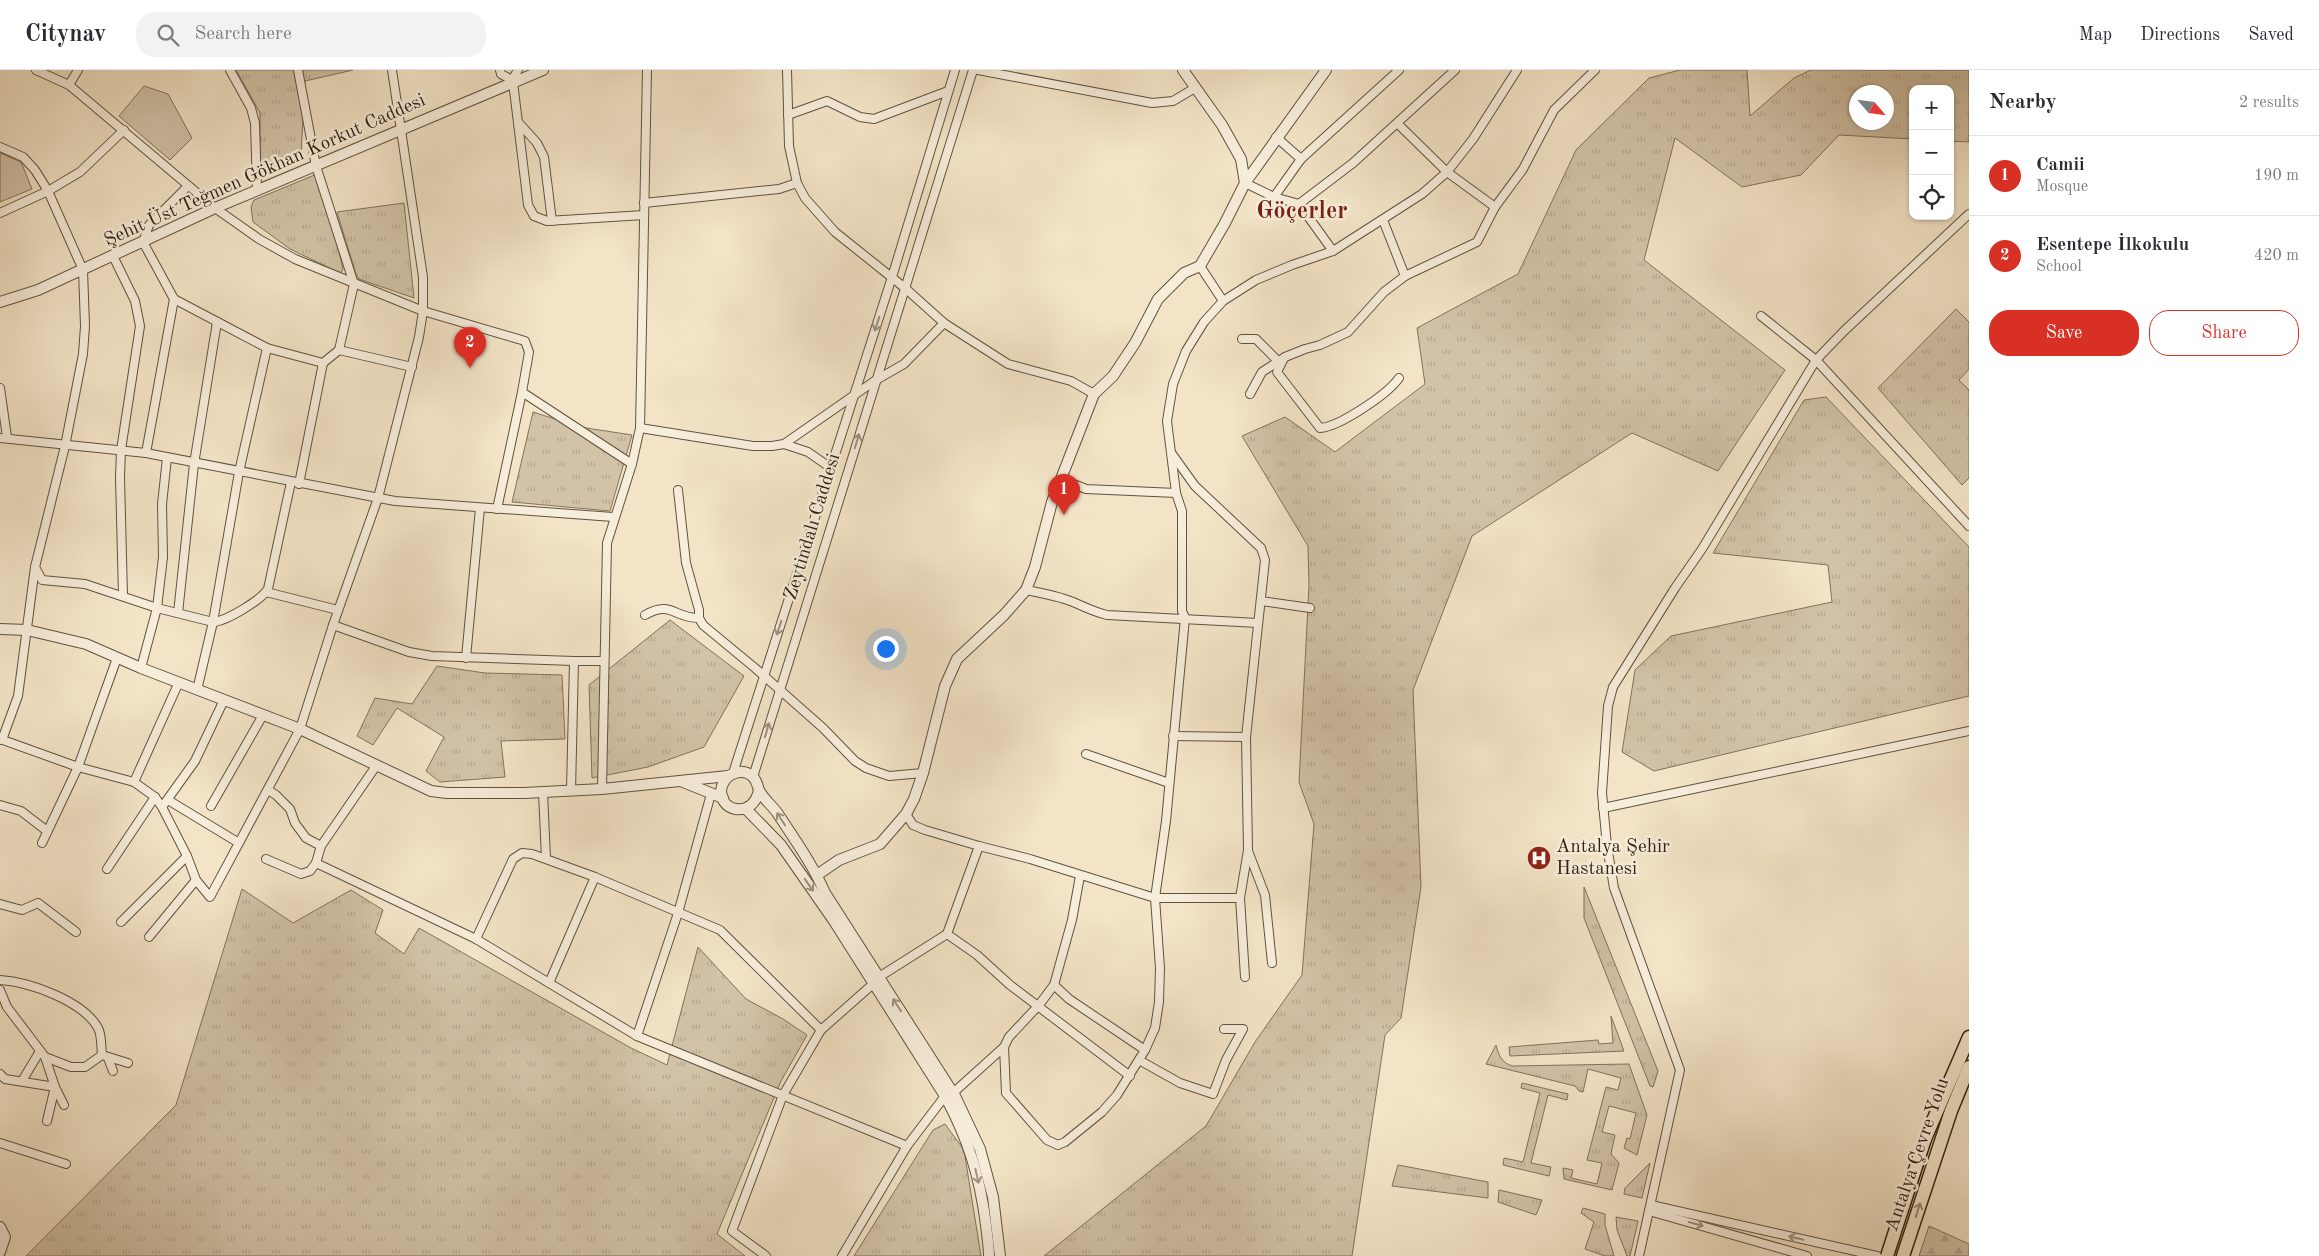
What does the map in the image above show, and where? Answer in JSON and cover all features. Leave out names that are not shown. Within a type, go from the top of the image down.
[{"type":"main road","name":"Antalya Çevre Yolu","points":[[1887,1256],[1924,1139],[1969,1038]]},
{"type":"main road","name":"Antalya Çevre Yolu","points":[[1903,1256],[1951,1110],[1969,1067]]},
{"type":"street","points":[[36,70],[69,85],[215,208],[258,238],[295,259],[423,311],[525,341],[529,352],[497,509]]},
{"type":"street","points":[[69,85],[78,70]]},
{"type":"street","points":[[230,70],[252,108],[255,122],[257,190]]},
{"type":"street","points":[[35,568],[42,580],[85,584],[157,608],[213,622],[221,620],[257,600],[266,592],[270,584],[323,363],[339,350],[354,284],[316,166],[298,70]]},
{"type":"street","points":[[0,147],[23,157],[35,170],[48,191],[82,270],[85,326],[83,354],[65,446],[35,568],[18,696],[1,740],[78,767],[134,782],[155,797],[187,856],[196,880],[210,897],[300,729],[338,610],[378,498],[419,337],[423,311],[423,277],[392,70]]},
{"type":"street","points":[[500,70],[501,74],[513,81]]},
{"type":"street","points":[[518,70],[513,81],[529,209],[537,218],[552,220],[644,215]]},
{"type":"street","name":"Şehit Üst Teğmen Gökhan Korkut Caddesi","points":[[0,302],[38,290],[215,208],[543,70]]},
{"type":"street","points":[[602,789],[603,661],[607,543],[613,517],[632,464],[640,428],[647,70]]},
{"type":"street","points":[[787,70],[789,146],[797,183],[805,198],[835,232],[905,288],[944,323],[1008,364],[1071,381],[1094,394]]},
{"type":"street","points":[[759,790],[758,798],[753,805],[746,809],[735,809],[730,807],[723,798],[722,787],[730,775],[764,675],[892,278],[955,70]]},
{"type":"street","name":"Zeytindalı Caddesi","points":[[753,777],[973,70]]},
{"type":"street","points":[[978,70],[1152,103],[1173,101],[1196,88]]},
{"type":"street","points":[[1033,79],[1037,70]]},
{"type":"street","points":[[1183,70],[1222,125],[1240,159],[1245,183]]},
{"type":"street","points":[[817,875],[839,860],[880,844],[906,814],[923,774],[945,686],[957,659],[1004,615],[1026,590],[1035,567],[1041,537],[1061,479],[1094,394],[1113,376],[1135,343],[1158,299],[1184,273],[1200,266],[1226,223],[1245,183],[1326,70]]},
{"type":"street","points":[[1274,197],[1301,159],[1371,93],[1399,70]]},
{"type":"street","points":[[1300,204],[1353,163],[1455,70]]},
{"type":"street","points":[[1004,1047],[1006,1093],[1016,1107],[1054,1144],[1065,1142],[1102,1112],[1130,1076],[1155,1028],[1160,1002],[1160,968],[1155,898],[1169,782],[1185,618],[1182,611],[1182,511],[1176,493],[1167,421],[1173,384],[1186,351],[1204,322],[1223,301],[1256,280],[1333,251],[1422,194],[1448,172],[1494,109],[1517,70]]},
{"type":"street","points":[[1250,394],[1262,372],[1282,359],[1348,332],[1384,292],[1404,276],[1477,242],[1495,207],[1523,169],[1554,110],[1595,70]]},
{"type":"street","points":[[788,115],[827,101],[860,117],[874,119],[948,91]]},
{"type":"street","points":[[518,122],[537,143],[544,157],[552,220]]},
{"type":"street","points":[[1398,124],[1448,172],[1495,207]]},
{"type":"street","points":[[0,213],[48,191],[80,172],[124,130]]},
{"type":"street","points":[[1276,138],[1301,159]]},
{"type":"street","points":[[644,203],[779,189],[797,183]]},
{"type":"street","points":[[1245,183],[1274,197],[1300,204],[1333,251]]},
{"type":"street","points":[[188,186],[149,225],[143,242],[174,300],[267,348],[323,363]]},
{"type":"street","points":[[1639,1256],[1680,1070],[1614,888],[1607,846],[1602,793],[1608,706],[1613,687],[1674,588],[1702,549],[1816,360],[1844,331],[1969,214]]},
{"type":"street","points":[[1383,220],[1404,276]]},
{"type":"street","points":[[112,256],[134,301],[140,326],[121,450],[123,596]]},
{"type":"street","points":[[1200,266],[1223,301]]},
{"type":"street","points":[[146,453],[174,300]]},
{"type":"street","points":[[1762,316],[1816,360],[1969,526]]},
{"type":"street","points":[[178,613],[194,464],[217,322]]},
{"type":"street","points":[[640,428],[753,446],[784,444],[876,380],[904,364],[944,323]]},
{"type":"street","points":[[1242,339],[1256,338],[1282,359]]},
{"type":"street","points":[[197,690],[213,622],[239,472],[267,348]]},
{"type":"street","points":[[339,350],[412,367]]},
{"type":"street","points":[[1282,359],[1276,372],[1320,428],[1334,424],[1367,404],[1393,386],[1399,378]]},
{"type":"street","points":[[0,388],[3,438],[146,453],[194,464],[378,498],[480,508],[613,517]]},
{"type":"street","points":[[522,392],[632,464]]},
{"type":"street","points":[[784,444],[808,452],[831,468]]},
{"type":"street","points":[[1171,452],[1195,486],[1261,548],[1265,560],[1246,737],[1248,850],[1240,898],[1245,977]]},
{"type":"street","points":[[141,668],[157,608],[163,557],[162,504],[167,458]]},
{"type":"street","points":[[1061,479],[1086,490],[1176,493]]},
{"type":"street","points":[[678,490],[686,563],[699,610],[698,618]]},
{"type":"street","points":[[466,658],[480,508]]},
{"type":"street","points":[[1026,590],[1053,595],[1073,602],[1090,611],[1107,615],[1258,623]]},
{"type":"street","points":[[266,592],[338,610]]},
{"type":"street","points":[[1261,601],[1310,608]]},
{"type":"street","points":[[645,615],[657,608],[665,607],[689,618],[698,618],[866,768],[889,776],[923,774]]},
{"type":"street","points":[[333,625],[409,652],[432,656],[603,661]]},
{"type":"street","points":[[0,629],[26,630],[74,640],[141,668],[300,729],[431,791],[447,793],[571,791],[682,781],[744,772],[753,777],[759,790],[777,812],[817,875],[825,893],[876,981]]},
{"type":"street","points":[[42,843],[78,767],[117,658]]},
{"type":"street","points":[[571,791],[574,661]]},
{"type":"street","points":[[134,782],[179,682]]},
{"type":"street","points":[[162,807],[195,761],[224,700]]},
{"type":"street","points":[[211,806],[264,715]]},
{"type":"street","points":[[1603,808],[1969,731]]},
{"type":"street","points":[[1173,736],[1246,737]]},
{"type":"street","points":[[1086,754],[1169,782]]},
{"type":"street","points":[[266,859],[301,874],[310,871],[316,863],[321,846],[376,766]]},
{"type":"street","points":[[682,781],[723,798]]},
{"type":"street","points":[[268,790],[290,809],[296,824],[306,838],[321,846]]},
{"type":"street","points":[[543,792],[546,858]]},
{"type":"street","points":[[637,1036],[678,913],[710,794]]},
{"type":"street","points":[[107,869],[155,797]]},
{"type":"street","points":[[168,800],[239,843]]},
{"type":"street","points":[[1,807],[21,811],[47,831]]},
{"type":"street","points":[[746,809],[781,845],[876,981],[949,1094],[980,1149],[993,1197],[1000,1256]]},
{"type":"street","points":[[906,814],[913,825],[1155,898],[1240,898]]},
{"type":"street","points":[[766,1256],[732,1231],[783,1095],[821,1030],[876,981],[947,934],[978,846]]},
{"type":"street","points":[[1248,850],[1265,895],[1272,963]]},
{"type":"street","points":[[476,939],[513,859],[522,853],[546,858],[720,930],[821,1030]]},
{"type":"street","points":[[121,922],[187,856]]},
{"type":"street","points":[[316,863],[476,939],[637,1036],[907,1146]]},
{"type":"street","points":[[842,1256],[907,1146],[949,1094],[1004,1047],[1010,1036],[1039,1006],[1054,985],[1072,920],[1080,876]]},
{"type":"street","points":[[549,983],[595,877]]},
{"type":"street","points":[[149,937],[196,880]]},
{"type":"street","points":[[0,904],[22,910],[38,903],[76,932]]},
{"type":"street","points":[[947,934],[977,955],[1010,985],[1130,1076]]},
{"type":"street","points":[[0,980],[36,987],[68,1002],[86,1014],[99,1029],[105,1056],[113,1071]]},
{"type":"street","points":[[1054,985],[1069,999],[1145,1050]]},
{"type":"street","points":[[0,990],[7,1007],[42,1054],[64,1105]]},
{"type":"street","points":[[1139,1060],[1180,1083],[1213,1094],[1226,1060],[1243,1029],[1224,1029]]},
{"type":"street","points":[[42,1054],[71,1068],[85,1066],[105,1056],[128,1063]]},
{"type":"street","points":[[22,1082],[42,1054]]},
{"type":"street","points":[[0,1074],[5,1079],[55,1086]]},
{"type":"street","points":[[47,1121],[55,1086]]},
{"type":"street","points":[[949,1094],[971,1150],[983,1201],[989,1256]]},
{"type":"street","points":[[0,1143],[66,1164]]},
{"type":"street","points":[[1650,1208],[1807,1256]]},
{"type":"street","points":[[1650,1208],[1878,1256]]},
{"type":"street","points":[[0,1227],[5,1237],[0,1252]]},
{"type":"green space","points":[[236,70],[353,70],[305,81],[301,156],[260,170],[260,113]]},
{"type":"green space","points":[[1680,70],[1747,70],[1750,116],[1794,78],[1811,70],[1969,70],[1969,142],[1954,141],[1954,85],[1909,85],[1909,139],[1839,135],[1801,175],[1742,187],[1675,138],[1644,260],[1785,370],[1718,471],[1632,433],[1472,536],[1413,690],[1421,887],[1401,1018],[1385,1035],[1352,1256],[1044,1256],[1206,1126],[1255,1042],[1302,975],[1314,824],[1299,782],[1309,585],[1308,546],[1242,436],[1285,417],[1335,452],[1425,384],[1417,328],[1518,274],[1576,150],[1649,78]]},
{"type":"green space","points":[[144,86],[168,94],[192,138],[170,160],[119,116]]},
{"type":"green space","points":[[0,153],[21,162],[32,189],[0,202]]},
{"type":"green space","points":[[317,174],[341,260],[343,270],[340,273],[290,249],[253,222],[251,207],[254,200]]},
{"type":"green space","points":[[404,203],[414,298],[359,279],[337,212]]},
{"type":"green space","points":[[1956,309],[1969,322],[1969,369],[1959,380],[1969,390],[1969,478],[1962,485],[1878,388]]},
{"type":"green space","points":[[1826,397],[1969,547],[1969,696],[1654,771],[1622,752],[1635,670],[1671,636],[1832,602],[1828,565],[1713,553],[1804,400]]},
{"type":"green space","points":[[533,412],[580,427],[632,435],[610,511],[512,502]]},
{"type":"green space","points":[[670,620],[744,676],[704,747],[648,767],[592,778],[589,685]]},
{"type":"green space","points":[[437,666],[485,673],[562,675],[565,739],[501,741],[505,777],[440,782],[426,771],[444,737],[397,708],[373,745],[357,736],[375,698],[412,704]]},
{"type":"green space","points":[[1584,887],[1658,1071],[1653,1087],[1650,1086],[1584,918]]},
{"type":"green space","points":[[242,889],[293,923],[351,890],[383,910],[375,933],[404,954],[419,928],[631,1048],[667,1065],[698,947],[746,999],[783,1019],[807,1035],[781,1081],[717,1234],[745,1256],[26,1256],[176,1105]]},
{"type":"green space","points":[[1611,1016],[1624,1051],[1510,1056],[1509,1047],[1598,1040],[1599,1044],[1613,1043]]},
{"type":"green space","points":[[1496,1045],[1501,1058],[1505,1063],[1512,1066],[1629,1064],[1647,1115],[1637,1155],[1624,1148],[1627,1138],[1630,1139],[1636,1113],[1609,1106],[1602,1132],[1615,1135],[1611,1154],[1619,1163],[1612,1190],[1564,1179],[1563,1168],[1573,1170],[1571,1178],[1597,1184],[1602,1163],[1587,1160],[1606,1087],[1618,1090],[1621,1078],[1588,1069],[1583,1092],[1579,1091],[1575,1086],[1486,1064]]},
{"type":"green space","points":[[1522,1083],[1568,1094],[1567,1100],[1548,1095],[1531,1163],[1551,1167],[1549,1176],[1503,1165],[1504,1158],[1523,1162],[1540,1093],[1521,1088]]},
{"type":"green space","points":[[945,1124],[964,1150],[981,1256],[854,1256],[933,1130]]},
{"type":"green space","points":[[1650,1163],[1642,1198],[1624,1194],[1625,1188]]},
{"type":"green space","points":[[1398,1165],[1488,1182],[1488,1198],[1392,1186]]},
{"type":"green space","points":[[1499,1190],[1542,1200],[1536,1215],[1498,1202]]},
{"type":"green space","points":[[1583,1208],[1605,1214],[1605,1225],[1614,1256],[1605,1256],[1585,1249],[1594,1222],[1581,1213]]},
{"type":"green space","points":[[1616,1217],[1638,1221],[1630,1256],[1627,1256],[1617,1230]]},
{"type":"green space","points":[[1929,1226],[1969,1244],[1969,1256],[1919,1256]]},
{"type":"place","name":"Esentepe İlkokulu","points":[[470,368]]},
{"type":"place","name":"Camii","points":[[1064,515]]},
{"type":"place","name":"Antalya Şehir Hastanesi","points":[[1539,858]]},
{"type":"district","name":"Göçerler","points":[[1302,212]]}]
